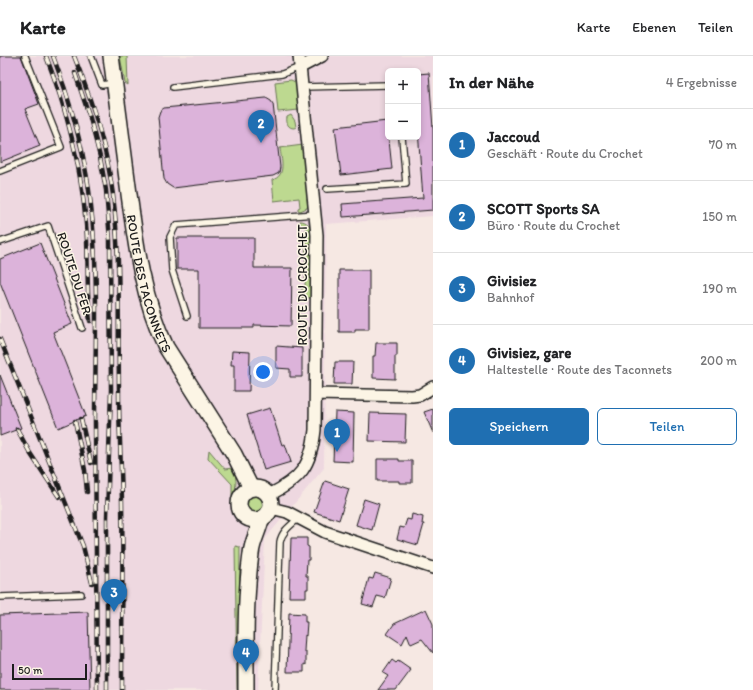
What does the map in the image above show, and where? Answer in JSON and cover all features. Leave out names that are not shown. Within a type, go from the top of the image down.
[{"type":"street","name":"ROUTE DES TACONNETS","points":[[111,56],[138,252],[152,313],[166,347],[234,454],[251,488]]},
{"type":"street","points":[[300,62],[322,56]]},
{"type":"street","name":"ROUTE DU CROCHET","points":[[270,502],[301,473],[309,459],[313,447],[315,430],[317,235],[300,62]]},
{"type":"street","points":[[316,394],[412,396],[420,395],[433,387]]},
{"type":"street","points":[[246,690],[246,618],[250,555],[254,538],[260,524],[254,518],[241,512],[240,502],[244,493],[251,488],[262,489],[270,502],[325,532],[433,568]]},
{"type":"street","points":[[254,518],[269,512],[270,502]]},
{"type":"lane","points":[[0,171],[61,147],[25,56]]},
{"type":"lane","points":[[91,56],[102,85],[115,83]]},
{"type":"lane","points":[[173,87],[282,74],[300,62]]},
{"type":"lane","points":[[303,87],[385,85]]},
{"type":"lane","points":[[327,188],[406,184],[402,140]]},
{"type":"lane","points":[[187,316],[172,270],[170,237],[176,226],[315,214]]},
{"type":"lane","name":"ROUTE DU FER","points":[[0,242],[48,226],[82,328]]},
{"type":"lane","points":[[275,690],[280,542],[283,532],[300,518]]},
{"type":"lane","points":[[0,597],[81,594]]},
{"type":"shaded area","points":[[0,56],[433,56],[433,216],[326,224],[324,468],[265,539],[258,690],[0,690]]},
{"type":"green space","points":[[120,56],[127,56],[128,85],[125,83]]},
{"type":"green space","points":[[291,80],[297,85],[299,110],[278,112],[275,82]]},
{"type":"green space","points":[[291,115],[295,121],[296,127],[294,128],[290,127],[287,123],[287,117]]},
{"type":"green space","points":[[303,145],[309,204],[307,208],[300,211],[298,210],[300,207],[299,198],[274,201],[272,180],[280,175],[282,167],[280,148]]},
{"type":"green space","points":[[300,221],[308,224],[312,232],[311,298],[302,298],[302,286],[305,286],[306,226],[298,225]]},
{"type":"green space","points":[[209,450],[225,469],[233,468],[236,477],[236,484],[232,500],[232,484],[208,458]]},
{"type":"green space","points":[[255,496],[262,501],[263,504],[258,511],[255,512],[248,507],[247,504],[252,497]]},
{"type":"green space","points":[[235,546],[240,547],[239,649],[241,690],[237,690]]},
{"type":"building","points":[[0,56],[21,56],[39,104],[25,109],[40,146],[0,162]]},
{"type":"building","points":[[429,73],[433,128],[433,210],[343,217],[342,204],[423,198],[419,140],[421,140],[421,74]]},
{"type":"building","points":[[266,98],[273,104],[280,167],[279,173],[273,176],[173,188],[167,184],[164,179],[158,117],[160,111],[164,108]]},
{"type":"building","points":[[385,121],[385,140],[389,140],[392,169],[341,175],[335,127]]},
{"type":"building","points":[[177,238],[254,238],[254,268],[292,268],[291,326],[254,325],[254,328],[199,328],[199,269],[177,269]]},
{"type":"building","points":[[40,243],[72,324],[53,332],[86,416],[58,428],[0,282],[0,259]]},
{"type":"building","points":[[339,270],[369,270],[369,329],[355,329],[355,332],[339,332]]},
{"type":"building","points":[[376,343],[397,343],[397,356],[395,356],[395,379],[373,378],[373,356],[375,356]]},
{"type":"building","points":[[276,346],[302,348],[302,377],[290,377],[290,369],[276,368]]},
{"type":"building","points":[[232,351],[250,352],[249,391],[234,391],[234,365],[231,365]]},
{"type":"building","points":[[335,362],[353,362],[352,384],[334,384]]},
{"type":"building","points":[[0,375],[21,428],[0,436]]},
{"type":"building","points":[[270,408],[282,445],[285,444],[291,462],[264,470],[247,415]]},
{"type":"building","points":[[433,409],[433,433],[424,412]]},
{"type":"building","points":[[335,412],[354,413],[353,462],[333,461]]},
{"type":"building","points":[[370,413],[406,414],[405,442],[369,441]]},
{"type":"building","points":[[377,459],[399,459],[399,461],[412,461],[412,483],[399,483],[399,481],[377,481]]},
{"type":"building","points":[[325,481],[349,489],[339,520],[314,512]]},
{"type":"building","points":[[364,499],[379,504],[372,530],[356,525]]},
{"type":"building","points":[[412,514],[423,517],[422,524],[424,524],[418,545],[397,539],[400,527],[404,528],[407,519],[411,520]]},
{"type":"building","points":[[291,538],[307,538],[309,560],[307,560],[306,576],[308,576],[308,589],[306,589],[306,597],[289,597]]},
{"type":"building","points":[[375,573],[391,578],[385,598],[377,596],[373,607],[362,604],[369,578],[373,579]]},
{"type":"building","points":[[426,609],[433,624],[433,653],[422,639],[411,644],[407,634],[402,644],[387,634],[394,624]]},
{"type":"building","points":[[88,612],[90,690],[0,690],[0,615]]},
{"type":"building","points":[[289,613],[305,614],[305,622],[307,622],[304,651],[306,651],[306,665],[304,664],[304,672],[287,672]]},
{"type":"building","points":[[392,660],[396,663],[398,661],[411,670],[396,690],[378,690],[388,676],[383,673]]},
{"type":"railway","points":[[46,56],[67,118],[81,181],[87,236],[90,321]]},
{"type":"railway","points":[[53,56],[69,103],[82,150],[92,213],[96,303],[95,456],[97,690]]},
{"type":"railway","points":[[74,56],[93,107],[103,142],[116,219],[119,293],[119,405],[122,500],[122,690]]},
{"type":"railway","points":[[75,73],[90,118],[100,157],[106,190],[110,240],[111,390],[107,517],[107,690]]},
{"type":"railway","points":[[0,339],[83,546],[92,583]]},
{"type":"railway","points":[[81,419],[91,463]]},
{"type":"railway","points":[[75,421],[85,470],[87,492]]},
{"type":"railway","points":[[17,429],[30,453],[59,497]]},
{"type":"place","name":"SCOTT Sports SA","points":[[261,143]]},
{"type":"place","name":"Jaccoud","points":[[337,452]]},
{"type":"place","name":"Givisiez","points":[[114,612]]},
{"type":"place","name":"Givisiez, gare","points":[[246,672]]}]
